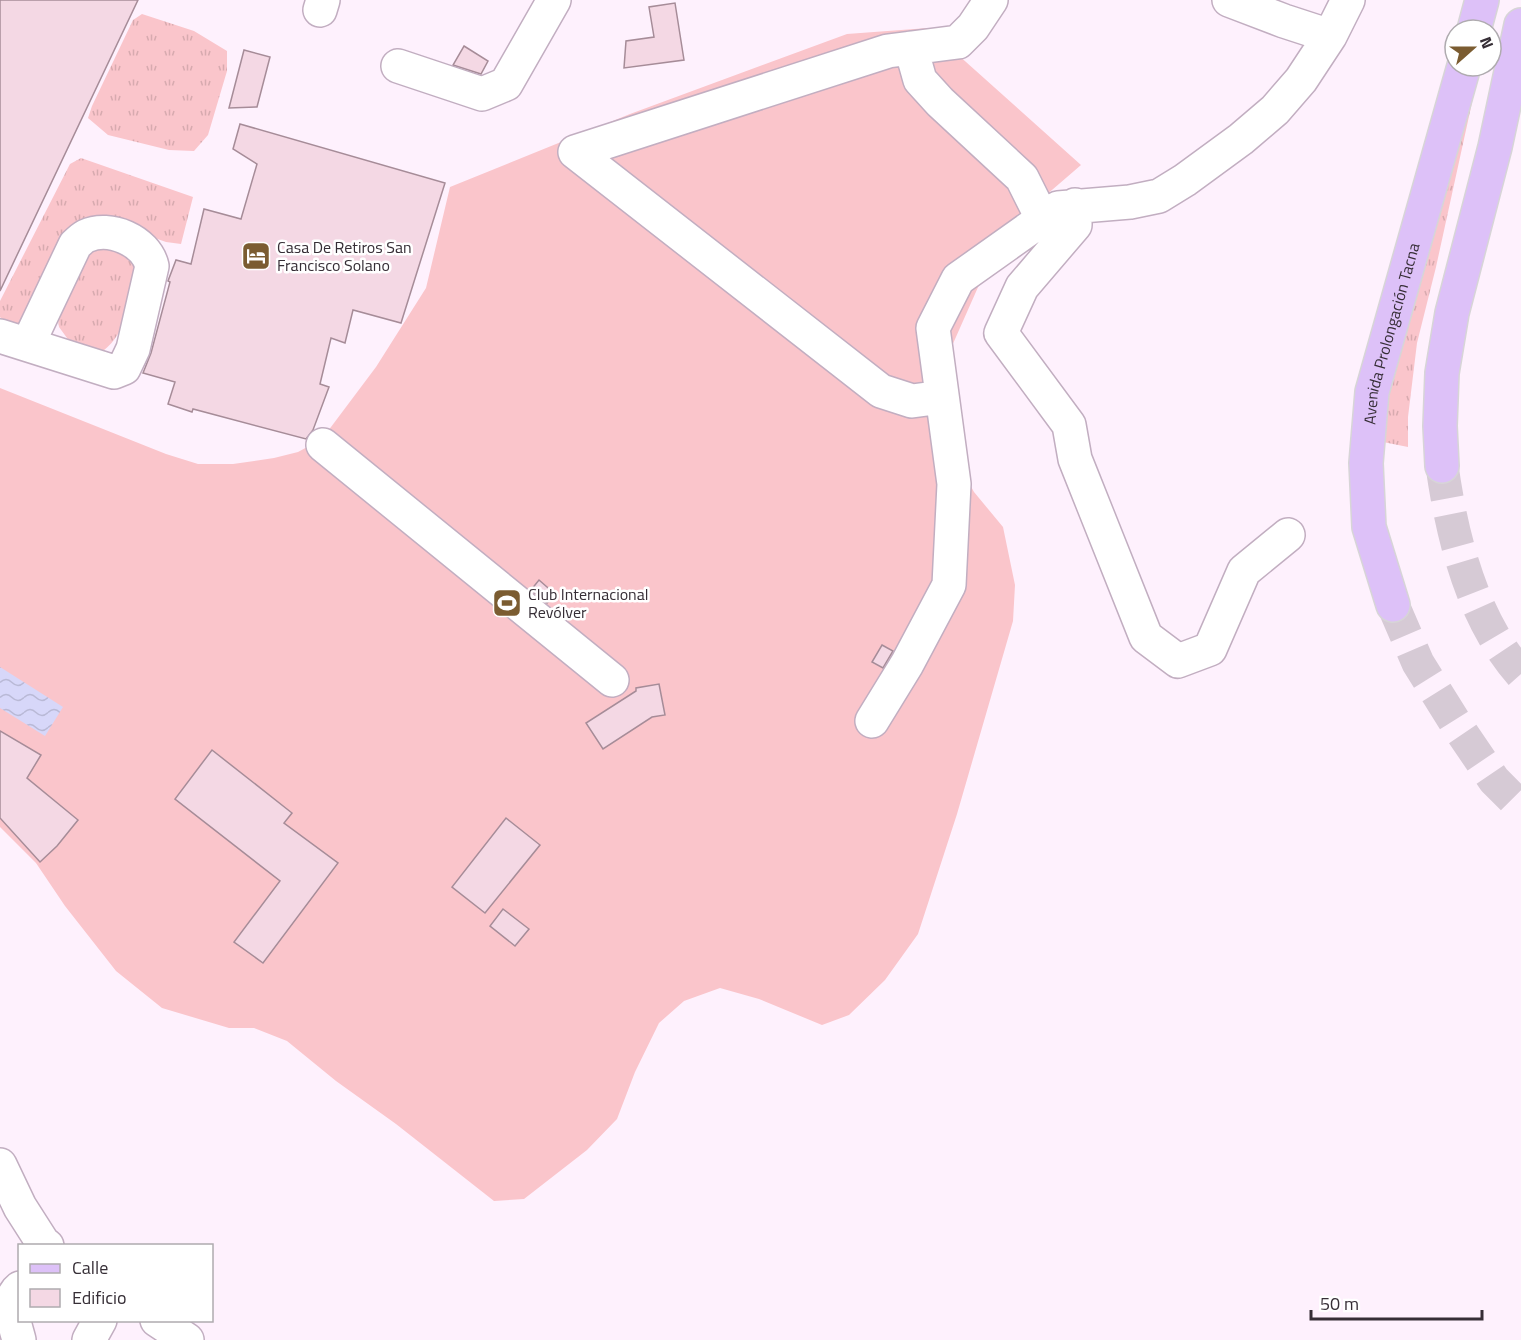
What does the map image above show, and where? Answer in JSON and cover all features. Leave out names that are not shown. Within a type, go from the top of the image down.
[{"type":"main road","points":[[1477,18],[1482,0]]},
{"type":"main road","points":[[1442,466],[1440,426],[1442,373],[1452,313],[1495,147],[1521,25]]},
{"type":"main road","name":"Avenida Prolongación Tacna","points":[[1393,604],[1369,527],[1366,463],[1372,392],[1461,78]]},
{"type":"street","points":[[398,66],[482,94],[506,84],[554,0]]},
{"type":"street","points":[[942,397],[912,400],[881,391],[575,152],[888,51],[958,42],[973,27],[991,0]]},
{"type":"street","points":[[1229,0],[1330,36]]},
{"type":"street","points":[[872,721],[907,664],[949,585],[954,484],[933,328],[958,279],[1058,208],[1130,202],[1159,196],[1185,180],[1275,110],[1301,80],[1330,36],[1348,0]]},
{"type":"street","points":[[911,48],[920,80],[940,102],[1022,178],[1042,218]]},
{"type":"street","points":[[1075,205],[1075,225],[1022,287],[1001,333],[1069,425],[1075,459],[1146,637],[1178,661],[1210,649],[1244,572],[1288,535]]},
{"type":"street","points":[[323,445],[612,680]]},
{"type":"street","points":[[0,1165],[20,1207],[45,1244]]},
{"type":"street","points":[[18,1290],[11,1300],[19,1340]]},
{"type":"street","points":[[89,1340],[99,1322]]},
{"type":"green space","points":[[142,14],[194,31],[227,51],[227,71],[208,135],[194,151],[169,150],[108,135],[88,118],[133,20]]},
{"type":"green space","name":"Club Internacional Revólver","points":[[928,28],[1081,165],[1002,233],[944,364],[950,448],[974,492],[1003,527],[1015,585],[1013,621],[957,814],[918,934],[885,980],[849,1015],[822,1025],[759,999],[720,988],[684,1001],[659,1023],[635,1072],[617,1119],[587,1150],[524,1199],[494,1201],[287,1041],[254,1028],[229,1028],[162,1008],[116,971],[65,906],[36,863],[0,827],[0,388],[166,454],[198,464],[233,464],[298,452],[322,439],[376,367],[426,288],[450,187],[630,114],[847,34]]},
{"type":"green space","points":[[1477,78],[1417,343],[1408,417],[1408,447],[1383,442],[1391,381]]},
{"type":"green space","points":[[81,158],[193,197],[181,244],[111,227],[19,323],[7,325],[0,317],[0,301],[70,164]]},
{"type":"green space","points":[[103,248],[123,252],[139,269],[131,302],[118,334],[103,351],[75,349],[59,327],[57,312],[88,253]]},
{"type":"water","points":[[0,667],[63,707],[45,736],[0,708]]},
{"type":"building","points":[[0,0],[138,0],[0,291]]},
{"type":"building","points":[[675,3],[684,60],[624,68],[626,41],[654,37],[649,7]]},
{"type":"building","points":[[464,46],[488,61],[481,74],[453,65]]},
{"type":"building","points":[[244,50],[270,57],[257,107],[229,108]]},
{"type":"building","points":[[240,124],[445,183],[401,323],[353,310],[345,343],[331,338],[320,384],[329,387],[313,430],[306,439],[193,409],[192,412],[168,404],[175,382],[143,373],[151,353],[170,282],[168,281],[176,260],[191,264],[204,209],[241,219],[257,164],[233,149]]},
{"type":"building","points":[[539,580],[555,594],[547,603],[531,590]]},
{"type":"building","points":[[882,645],[893,651],[883,668],[872,662]]},
{"type":"building","points":[[659,684],[665,715],[652,717],[603,749],[586,723],[636,691],[636,688]]},
{"type":"building","points":[[0,731],[41,755],[27,778],[78,820],[57,846],[40,862],[0,818]]},
{"type":"building","points":[[212,750],[292,813],[284,823],[338,863],[263,963],[234,942],[280,881],[175,799]]},
{"type":"building","points":[[506,818],[540,845],[485,913],[452,887]]},
{"type":"building","points":[[503,909],[529,929],[515,946],[490,926]]},
{"type":"tunnel","points":[[1442,466],[1458,549],[1477,603],[1489,628],[1521,674]]},
{"type":"tunnel","points":[[1393,605],[1418,663],[1458,727],[1494,780],[1521,807]]},
{"type":"place","name":"Casa De Retiros San Francisco Solano","points":[[256,256]]},
{"type":"place","name":"Club Internacional Revólver","points":[[507,603]]}]
